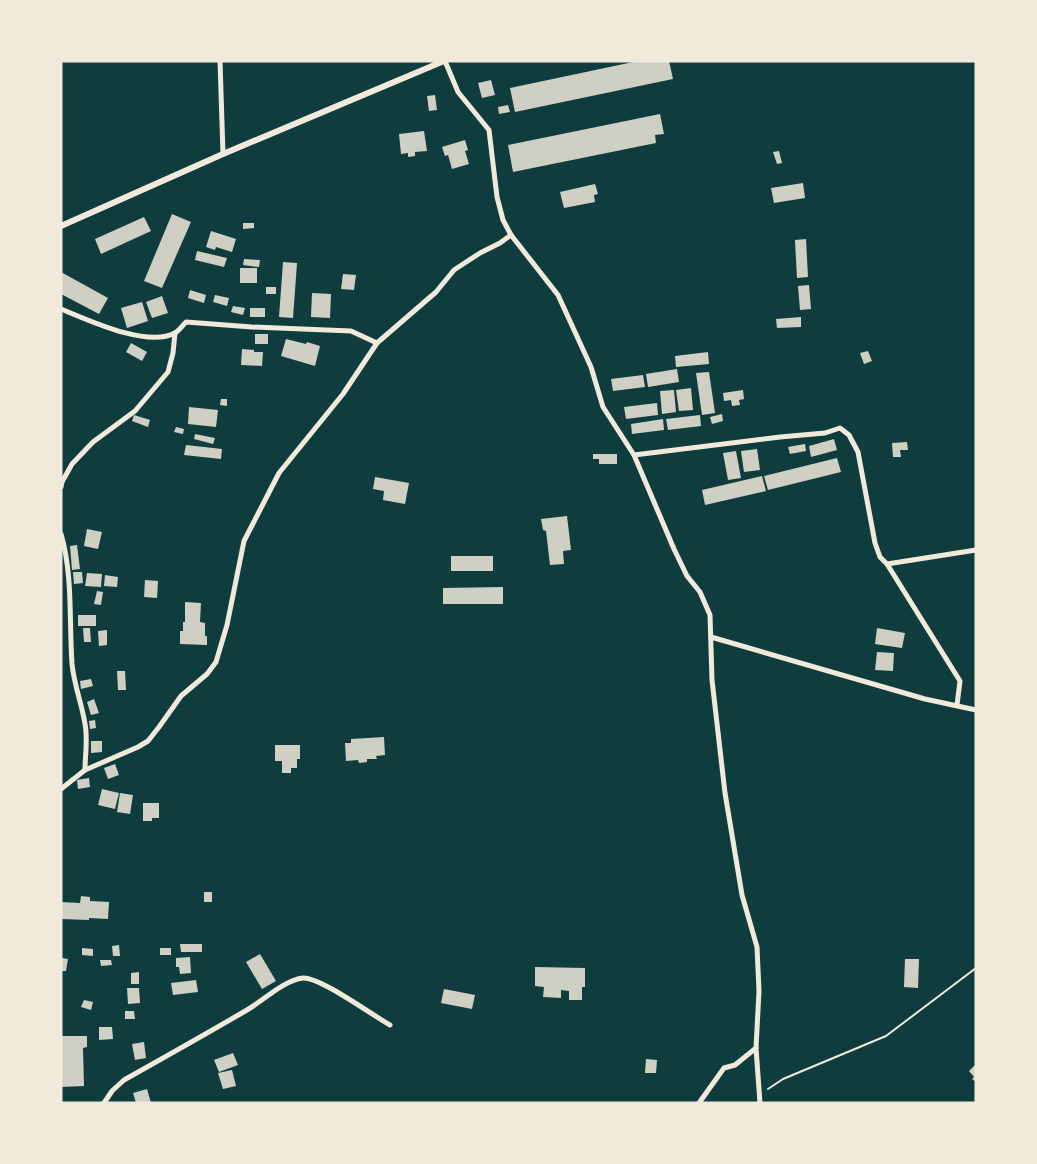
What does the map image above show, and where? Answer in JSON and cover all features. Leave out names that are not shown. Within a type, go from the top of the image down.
[{"type":"street","points":[[220,61],[223,154]]},
{"type":"street","points":[[61,226],[223,154],[444,61],[458,92],[489,130],[497,197],[503,220],[510,235],[558,295],[591,368],[602,407],[634,455],[674,549],[687,576],[700,592],[710,615],[712,680],[734,853],[742,895],[757,947],[759,991],[756,1048],[760,1103]]},
{"type":"street","points":[[61,789],[85,770],[138,747],[148,740],[160,727],[181,696],[207,674],[216,662],[227,625],[244,541],[279,473],[342,394],[377,343],[436,292],[454,270],[510,235]]},
{"type":"street","points":[[61,309],[102,326],[141,337],[160,337],[175,333],[186,322],[351,331],[377,343]]},
{"type":"street","points":[[61,486],[72,464],[87,447],[108,429],[135,411],[168,372],[173,353],[175,333]]},
{"type":"street","points":[[634,455],[780,436],[825,433],[840,428],[855,443],[858,452],[874,544],[880,557],[887,564],[960,681],[957,705]]},
{"type":"street","points":[[61,534],[72,666],[75,689],[86,727],[85,770]]},
{"type":"street","points":[[887,564],[976,550]]},
{"type":"street","points":[[711,637],[925,699],[976,710]]},
{"type":"street","points":[[104,1103],[112,1091],[124,1080],[249,1009],[292,981],[303,978],[315,980],[390,1025]]},
{"type":"street","points":[[699,1103],[724,1068],[735,1065],[756,1048]]},
{"type":"path","points":[[760,1093],[783,1079],[886,1036],[976,968]]},
{"type":"building","points":[[638,61],[669,61],[673,79],[515,112],[510,88]]},
{"type":"building","points":[[491,80],[495,95],[482,98],[478,83]]},
{"type":"building","points":[[435,95],[437,110],[429,111],[427,96]]},
{"type":"building","points":[[508,105],[510,112],[499,114],[498,107]]},
{"type":"building","points":[[660,114],[664,134],[655,135],[656,143],[513,172],[508,145]]},
{"type":"building","points":[[424,131],[427,151],[415,152],[415,156],[408,157],[408,153],[401,154],[399,134]]},
{"type":"building","points":[[465,140],[468,150],[465,151],[469,164],[452,169],[448,155],[445,156],[442,147]]},
{"type":"building","points":[[779,151],[782,163],[777,164],[773,152]]},
{"type":"building","points":[[803,183],[805,198],[774,203],[771,188]]},
{"type":"building","points":[[595,184],[598,194],[594,195],[595,202],[564,208],[560,192]]},
{"type":"building","points":[[172,214],[191,222],[162,288],[144,281]]},
{"type":"building","points":[[144,217],[151,231],[101,254],[95,239]]},
{"type":"building","points":[[243,223],[254,223],[254,228],[243,229]]},
{"type":"building","points":[[211,231],[236,239],[232,252],[216,247],[215,250],[206,247]]},
{"type":"building","points":[[806,239],[808,277],[797,278],[795,240]]},
{"type":"building","points":[[197,251],[227,258],[224,267],[195,260]]},
{"type":"building","points":[[244,259],[260,260],[259,267],[243,265]]},
{"type":"building","points":[[283,262],[297,263],[293,318],[279,317]]},
{"type":"building","points":[[240,268],[257,268],[257,283],[240,283]]},
{"type":"building","points":[[61,272],[108,298],[99,314],[61,294]]},
{"type":"building","points":[[343,274],[356,275],[354,290],[341,289]]},
{"type":"building","points":[[809,285],[811,309],[800,310],[798,286]]},
{"type":"building","points":[[266,287],[276,287],[276,294],[266,294]]},
{"type":"building","points":[[190,290],[206,295],[204,303],[188,298]]},
{"type":"building","points":[[312,293],[331,294],[330,318],[311,317]]},
{"type":"building","points":[[215,295],[229,298],[227,306],[213,302]]},
{"type":"building","points":[[162,296],[168,313],[152,318],[146,302]]},
{"type":"building","points":[[142,302],[148,321],[127,328],[121,308]]},
{"type":"building","points":[[233,306],[245,308],[243,315],[231,312]]},
{"type":"building","points":[[250,308],[265,308],[265,317],[250,317]]},
{"type":"building","points":[[801,317],[801,327],[777,328],[776,319]]},
{"type":"building","points":[[255,334],[268,334],[268,344],[255,344]]},
{"type":"building","points":[[286,339],[320,346],[315,366],[281,356]]},
{"type":"building","points":[[131,343],[147,352],[142,361],[126,352]]},
{"type":"building","points":[[242,349],[263,352],[262,366],[241,365]]},
{"type":"building","points":[[868,351],[872,361],[864,364],[860,353]]},
{"type":"building","points":[[708,352],[709,364],[676,367],[675,356]]},
{"type":"building","points":[[677,369],[679,382],[648,387],[646,374]]},
{"type":"building","points":[[709,372],[715,413],[702,415],[696,373]]},
{"type":"building","points":[[643,375],[645,387],[613,391],[611,379]]},
{"type":"building","points":[[691,388],[693,410],[679,411],[676,390]]},
{"type":"building","points":[[674,390],[676,412],[662,414],[660,391]]},
{"type":"building","points":[[743,390],[744,399],[739,400],[740,405],[732,406],[731,400],[724,401],[723,393]]},
{"type":"building","points":[[221,399],[227,399],[227,406],[220,405]]},
{"type":"building","points":[[657,403],[658,415],[626,419],[624,407]]},
{"type":"building","points":[[189,407],[218,410],[216,427],[188,424]]},
{"type":"building","points":[[722,414],[723,421],[712,424],[710,417]]},
{"type":"building","points":[[134,415],[150,420],[148,427],[132,421]]},
{"type":"building","points":[[700,415],[701,426],[668,430],[666,419]]},
{"type":"building","points":[[663,419],[664,430],[632,434],[631,424]]},
{"type":"building","points":[[176,427],[184,429],[183,434],[174,432]]},
{"type":"building","points":[[195,434],[215,438],[213,444],[194,439]]},
{"type":"building","points":[[834,439],[837,450],[811,457],[809,446]]},
{"type":"building","points":[[907,442],[908,450],[900,450],[901,457],[893,457],[892,443]]},
{"type":"building","points":[[805,444],[806,451],[790,454],[788,447]]},
{"type":"building","points":[[186,445],[222,449],[221,459],[184,455]]},
{"type":"building","points":[[757,449],[760,470],[744,472],[741,451]]},
{"type":"building","points":[[736,451],[741,478],[728,480],[723,453]]},
{"type":"building","points":[[593,454],[617,454],[617,464],[599,464],[599,459],[593,459]]},
{"type":"building","points":[[837,458],[841,472],[768,490],[764,476]]},
{"type":"building","points":[[762,476],[766,491],[705,505],[702,490]]},
{"type":"building","points":[[375,477],[409,483],[405,504],[383,500],[384,491],[373,489]]},
{"type":"building","points":[[567,516],[571,550],[563,551],[564,564],[550,565],[546,531],[543,530],[541,519]]},
{"type":"building","points":[[87,529],[102,532],[98,549],[84,546]]},
{"type":"building","points":[[77,545],[80,569],[72,570],[70,546]]},
{"type":"building","points":[[451,556],[493,556],[493,571],[451,571]]},
{"type":"building","points":[[73,572],[82,572],[83,583],[74,584]]},
{"type":"building","points":[[87,573],[102,574],[101,587],[85,586]]},
{"type":"building","points":[[105,575],[118,577],[117,587],[104,586]]},
{"type":"building","points":[[145,580],[158,581],[157,598],[144,597]]},
{"type":"building","points":[[503,587],[503,604],[443,604],[443,588]]},
{"type":"building","points":[[97,591],[103,592],[101,605],[94,604]]},
{"type":"building","points":[[185,602],[201,603],[200,622],[205,623],[207,645],[180,644],[180,631],[183,631],[183,622],[185,622]]},
{"type":"building","points":[[78,615],[96,615],[96,626],[78,626]]},
{"type":"building","points":[[83,628],[90,628],[91,642],[84,642]]},
{"type":"building","points":[[877,628],[905,633],[902,648],[875,644]]},
{"type":"building","points":[[107,630],[107,645],[99,646],[98,631]]},
{"type":"building","points":[[877,652],[894,653],[893,671],[875,670]]},
{"type":"building","points":[[117,671],[125,671],[126,690],[118,690]]},
{"type":"building","points":[[91,679],[93,686],[81,689],[80,681]]},
{"type":"building","points":[[94,699],[99,713],[91,715],[87,702]]},
{"type":"building","points":[[95,720],[96,728],[90,729],[89,721]]},
{"type":"building","points":[[384,737],[385,755],[376,756],[377,759],[367,759],[367,762],[359,763],[358,760],[346,761],[345,743],[351,743],[351,739]]},
{"type":"building","points":[[91,741],[102,741],[102,752],[91,753]]},
{"type":"building","points":[[275,745],[300,745],[300,759],[297,759],[297,768],[291,768],[291,773],[282,773],[282,761],[275,761]]},
{"type":"building","points":[[115,764],[119,775],[108,779],[104,768]]},
{"type":"building","points":[[89,778],[90,787],[78,789],[77,780]]},
{"type":"building","points":[[102,789],[119,793],[115,809],[98,805]]},
{"type":"building","points":[[120,793],[133,795],[130,814],[117,812]]},
{"type":"building","points":[[143,803],[159,803],[159,818],[152,818],[152,821],[143,821]]},
{"type":"building","points":[[204,892],[212,892],[212,902],[204,902]]},
{"type":"building","points":[[81,896],[90,897],[90,901],[109,902],[108,919],[61,919],[61,902],[80,903]]},
{"type":"building","points":[[180,944],[202,944],[202,952],[181,952]]},
{"type":"building","points":[[119,945],[120,956],[113,956],[112,946]]},
{"type":"building","points":[[82,948],[93,949],[93,956],[82,955]]},
{"type":"building","points":[[160,948],[171,948],[171,955],[160,955]]},
{"type":"building","points":[[260,954],[276,981],[262,989],[246,962]]},
{"type":"building","points":[[190,957],[191,973],[180,974],[179,967],[176,967],[176,958]]},
{"type":"building","points":[[62,958],[68,959],[66,971],[61,971]]},
{"type":"building","points":[[905,959],[919,959],[918,988],[904,987]]},
{"type":"building","points":[[100,960],[111,960],[112,965],[101,966]]},
{"type":"building","points":[[535,967],[585,968],[585,987],[582,987],[582,1000],[569,1000],[569,991],[561,990],[561,998],[543,997],[544,987],[535,986]]},
{"type":"building","points":[[139,972],[139,984],[131,984],[131,973]]},
{"type":"building","points":[[196,980],[198,992],[173,995],[171,983]]},
{"type":"building","points":[[127,988],[139,988],[140,1003],[128,1004]]},
{"type":"building","points":[[444,989],[475,995],[472,1009],[441,1003]]},
{"type":"building","points":[[84,1000],[93,1002],[91,1010],[81,1007]]},
{"type":"building","points":[[125,1011],[134,1011],[135,1019],[125,1019]]},
{"type":"building","points":[[99,1027],[112,1027],[113,1039],[99,1040]]},
{"type":"building","points":[[61,1036],[87,1036],[87,1047],[83,1048],[84,1086],[61,1087]]},
{"type":"building","points":[[144,1042],[146,1058],[135,1060],[132,1044]]},
{"type":"building","points":[[233,1053],[238,1065],[219,1072],[214,1060]]},
{"type":"building","points":[[646,1059],[657,1060],[656,1073],[645,1073]]},
{"type":"building","points":[[976,1064],[976,1082],[972,1079],[974,1077],[969,1071]]},
{"type":"building","points":[[232,1070],[236,1086],[223,1089],[218,1073]]},
{"type":"building","points":[[147,1089],[151,1103],[136,1103],[133,1093]]}]
